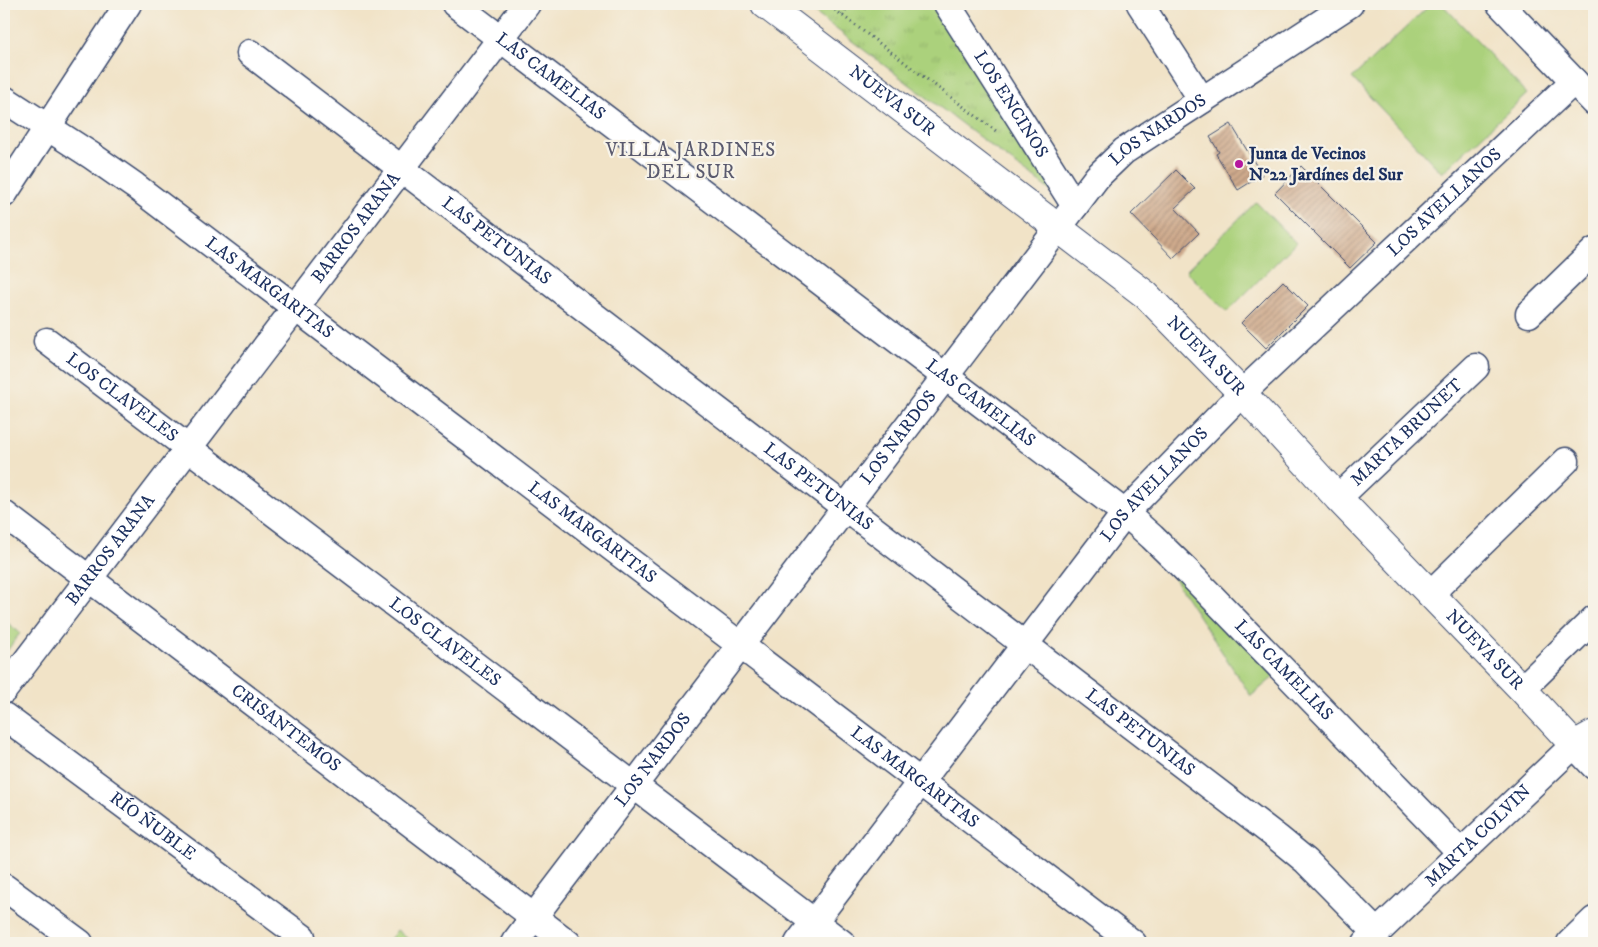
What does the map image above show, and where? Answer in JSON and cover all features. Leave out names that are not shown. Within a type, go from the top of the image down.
[{"type":"street","points":[[4,194],[128,4]]},
{"type":"street","name":"LAS CAMELIAS","points":[[455,4],[1125,513],[1187,571],[1461,853]]},
{"type":"street","name":"BARROS ARANA","points":[[4,690],[527,4]]},
{"type":"street","name":"NUEVA SUR","points":[[765,4],[1146,295],[1242,393],[1338,498],[1522,689],[1584,740],[1594,766]]},
{"type":"street","name":"LOS ENCINOS","points":[[947,4],[1074,206]]},
{"type":"street","points":[[1140,4],[1202,100]]},
{"type":"street","points":[[1500,4],[1594,102]]},
{"type":"street","name":"LOS NARDOS","points":[[514,943],[1097,177],[1124,151],[1344,5]]},
{"type":"street","name":"LAS PETUNIAS","points":[[250,53],[1026,644],[1299,855],[1372,938]]},
{"type":"street","name":"LOS AVELLANOS","points":[[798,943],[1125,513],[1242,393],[1574,81]]},
{"type":"street","name":"LAS MARGARITAS","points":[[4,99],[135,186],[1133,943]]},
{"type":"street","points":[[1529,314],[1594,251]]},
{"type":"street","name":"LOS CLAVELES","points":[[48,341],[842,943]]},
{"type":"street","name":"MARTA BRUNET","points":[[1338,498],[1476,366]]},
{"type":"street","points":[[1430,594],[1566,461]]},
{"type":"street","name":"CRISANTEMOS","points":[[4,514],[568,943]]},
{"type":"street","points":[[1522,689],[1594,619]]},
{"type":"street","name":"RÍO ÑUBLE","points":[[4,716],[300,940]]},
{"type":"street","name":"MARTA COLVIN","points":[[1372,938],[1584,740]]},
{"type":"street","points":[[4,887],[80,943]]},
{"type":"street","points":[[1570,943],[1594,920]]},
{"type":"path","points":[[827,4],[1000,135]]},
{"type":"path","points":[[842,15],[850,4]]},
{"type":"green space","points":[[803,4],[936,4],[1060,198]]},
{"type":"green space","points":[[1431,4],[1442,4],[1527,94],[1442,173],[1352,78]]},
{"type":"green space","points":[[1256,202],[1296,243],[1227,312],[1186,271]]},
{"type":"green space","points":[[1151,544],[1275,676],[1251,696]]},
{"type":"green space","points":[[4,620],[20,633],[4,655]]},
{"type":"green space","points":[[397,930],[413,943],[387,943]]},
{"type":"building","name":"Junta de Vecinos N°22 Jardínes del Sur","points":[[1231,124],[1262,175],[1238,190],[1216,154],[1219,152],[1210,137]]},
{"type":"building","points":[[1301,166],[1377,242],[1350,268],[1275,193]]},
{"type":"building","points":[[1176,170],[1195,189],[1175,208],[1199,233],[1173,258],[1131,214]]},
{"type":"building","points":[[1283,281],[1308,306],[1266,348],[1241,323]]},
{"type":"place","name":"Junta de Vecinos N°22 Jardínes del Sur","points":[[1239,164]]},
{"type":"district","name":"VILLA JARDINES DEL SUR","points":[[691,161]]}]
